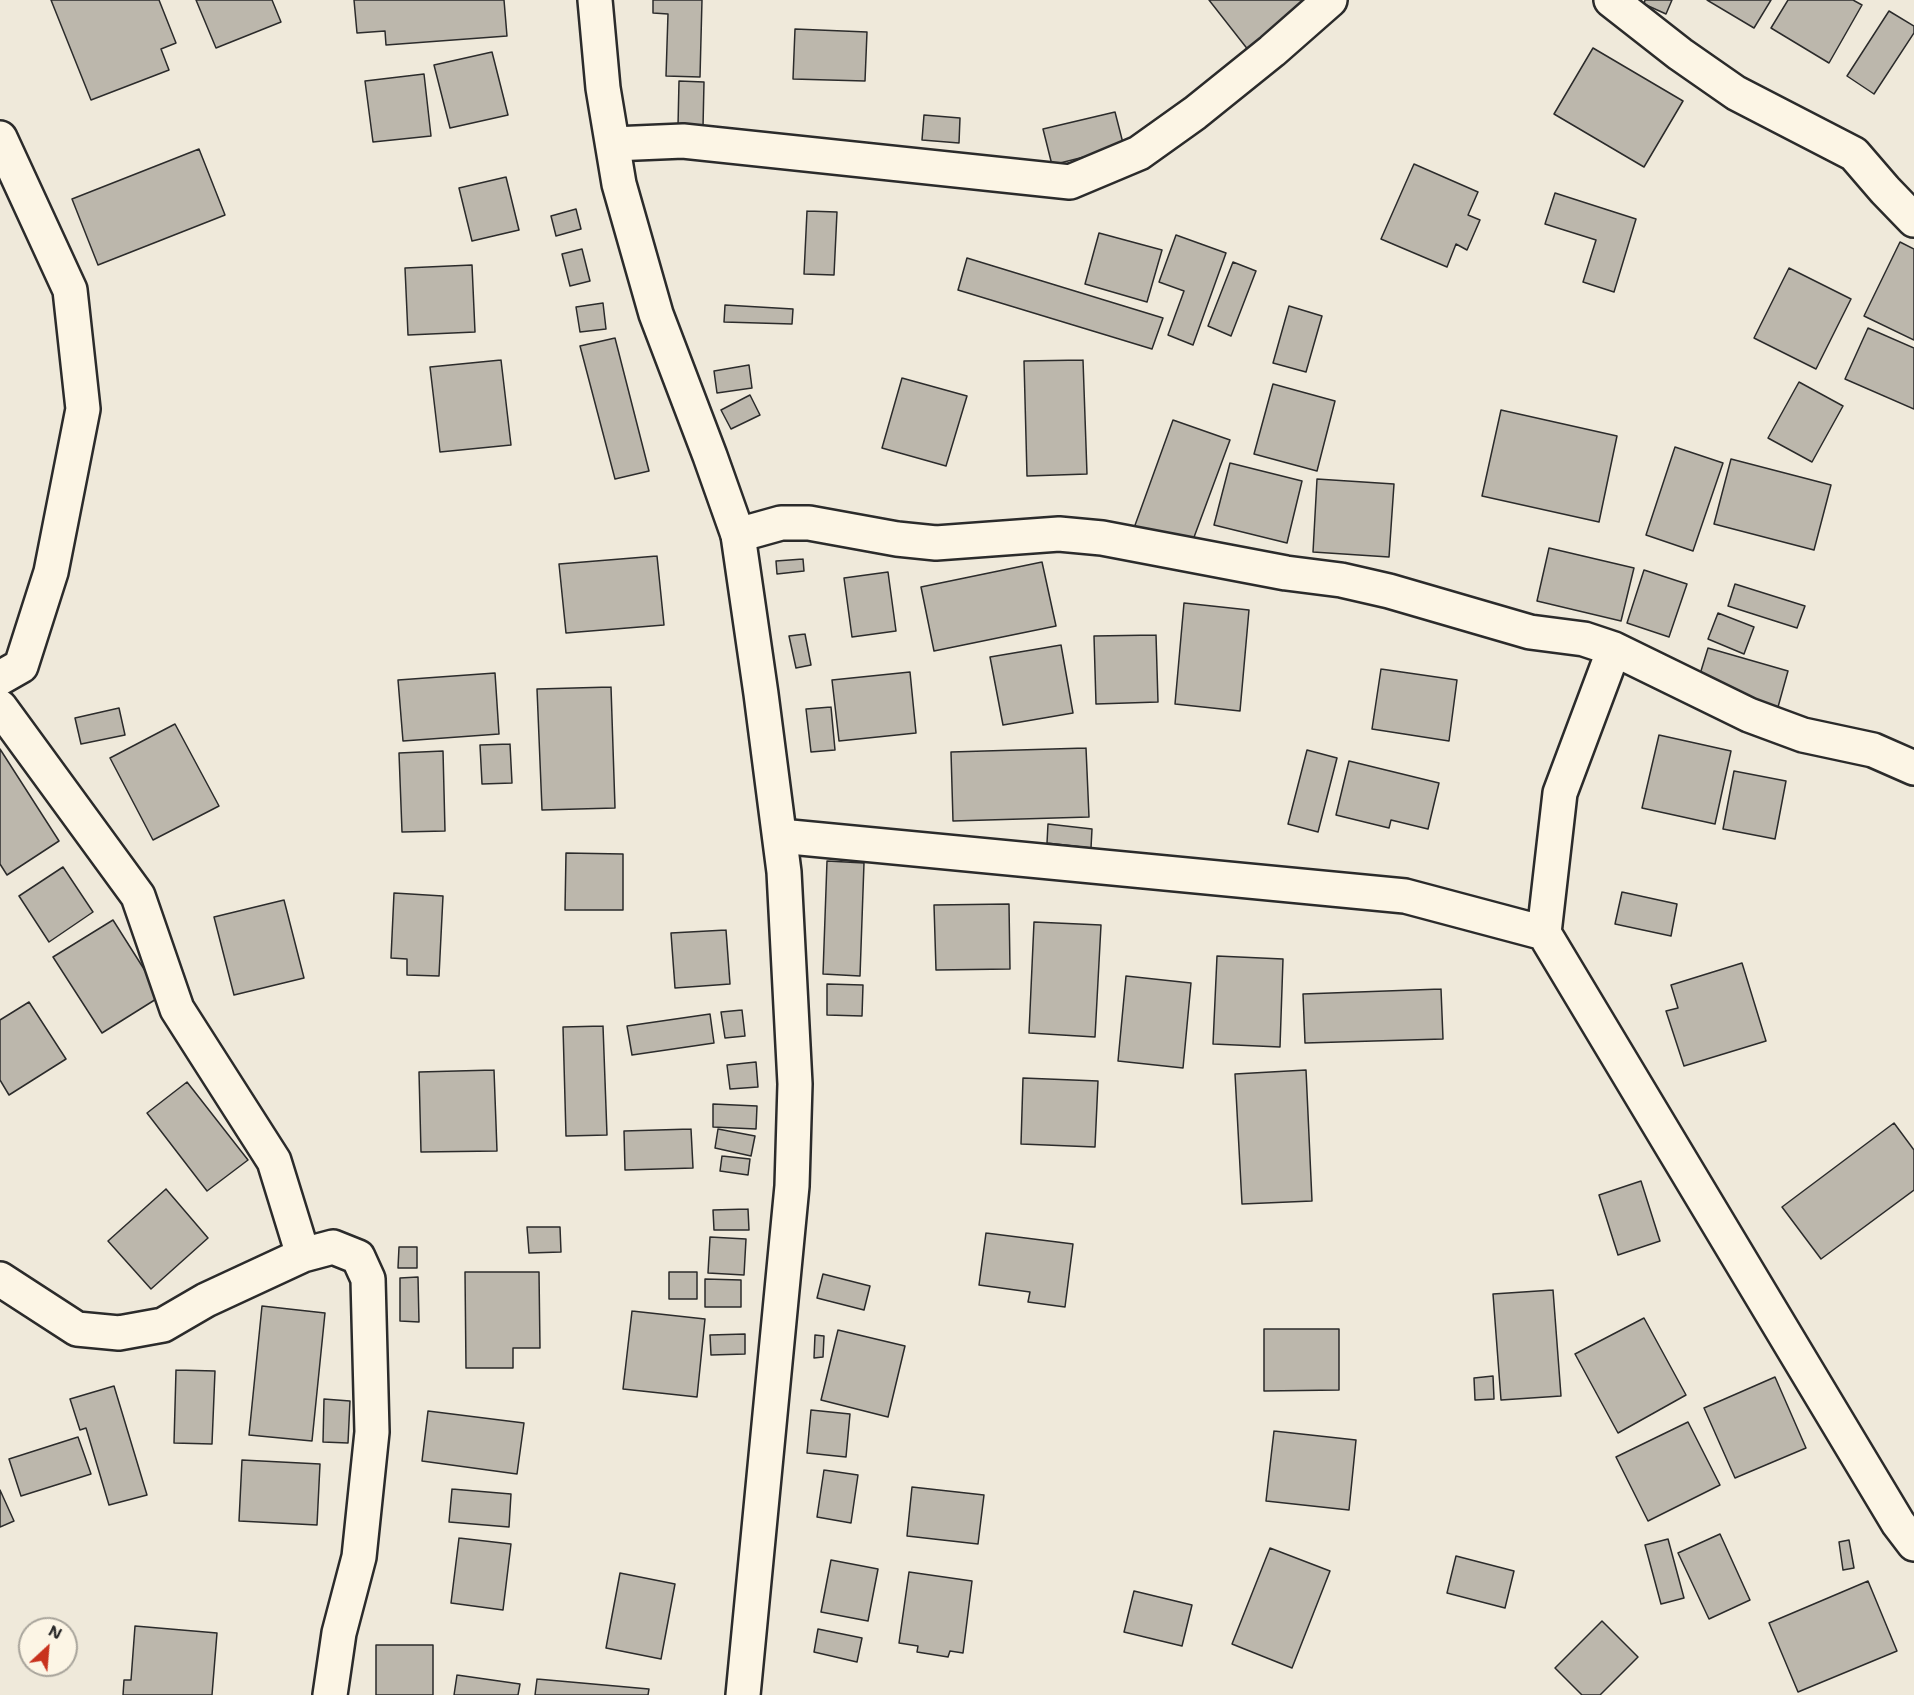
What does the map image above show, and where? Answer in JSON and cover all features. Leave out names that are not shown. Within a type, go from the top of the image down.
[{"type":"street","points":[[595,0],[603,88],[620,184],[656,314],[738,535],[784,872],[795,1084],[792,1186],[743,1695]]},
{"type":"street","points":[[613,144],[683,141],[1070,182],[1139,153],[1195,113],[1272,51],[1330,0]]},
{"type":"street","points":[[1611,0],[1680,54],[1736,93],[1854,154],[1914,220]]},
{"type":"street","points":[[0,138],[70,290],[83,408],[51,572],[21,666],[0,678]]},
{"type":"street","points":[[738,535],[781,523],[809,523],[897,539],[936,543],[1059,534],[1102,538],[1286,573],[1341,580],[1389,591],[1530,632],[1584,639],[1614,649],[1749,715],[1803,735],[1873,750],[1914,768]]},
{"type":"street","points":[[1614,649],[1560,793],[1544,933],[1898,1523],[1914,1544]]},
{"type":"street","points":[[0,707],[138,896],[177,1009],[274,1161],[303,1256]]},
{"type":"street","points":[[780,836],[1405,897],[1544,933]]},
{"type":"street","points":[[0,1279],[77,1329],[119,1333],[163,1325],[206,1300],[303,1256],[333,1247],[358,1257],[368,1279],[372,1432],[359,1557],[339,1633],[330,1695]]},
{"type":"building","points":[[51,0],[159,0],[176,43],[161,49],[169,70],[91,100]]},
{"type":"building","points":[[196,0],[272,0],[281,22],[216,48]]},
{"type":"building","points":[[354,0],[504,0],[507,36],[386,45],[385,31],[357,33]]},
{"type":"building","points":[[653,0],[702,0],[700,77],[666,76],[668,14],[653,13]]},
{"type":"building","points":[[1209,0],[1312,0],[1249,51]]},
{"type":"building","points":[[1645,0],[1672,0],[1666,14],[1644,4]]},
{"type":"building","points":[[1707,0],[1771,0],[1754,28]]},
{"type":"building","points":[[1788,0],[1853,0],[1862,5],[1829,63],[1771,28]]},
{"type":"building","points":[[1889,11],[1914,26],[1914,33],[1874,94],[1847,76]]},
{"type":"building","points":[[795,29],[867,32],[865,81],[793,79]]},
{"type":"building","points":[[1593,48],[1683,101],[1644,167],[1554,114]]},
{"type":"building","points":[[492,52],[508,115],[450,128],[434,65]]},
{"type":"building","points":[[424,74],[431,136],[373,142],[365,81]]},
{"type":"building","points":[[679,81],[704,82],[703,127],[678,126]]},
{"type":"building","points":[[1115,112],[1124,147],[1052,165],[1043,129]]},
{"type":"building","points":[[924,115],[960,118],[959,143],[922,140]]},
{"type":"building","points":[[199,149],[225,215],[98,265],[72,199]]},
{"type":"building","points":[[1414,164],[1478,192],[1468,215],[1480,220],[1467,250],[1456,244],[1447,267],[1381,239]]},
{"type":"building","points":[[506,177],[519,230],[472,241],[459,188]]},
{"type":"building","points":[[1555,193],[1636,219],[1614,292],[1583,282],[1596,240],[1545,224]]},
{"type":"building","points":[[576,209],[581,229],[556,236],[551,216]]},
{"type":"building","points":[[807,211],[837,212],[834,275],[804,274]]},
{"type":"building","points":[[1099,233],[1162,250],[1147,302],[1085,284]]},
{"type":"building","points":[[1176,235],[1226,253],[1193,345],[1168,335],[1184,291],[1159,282]]},
{"type":"building","points":[[1900,242],[1914,249],[1914,340],[1864,316]]},
{"type":"building","points":[[582,249],[590,281],[570,286],[562,254]]},
{"type":"building","points":[[967,258],[1163,318],[1152,349],[958,290]]},
{"type":"building","points":[[1233,262],[1256,271],[1231,336],[1208,326]]},
{"type":"building","points":[[472,265],[475,332],[408,335],[405,268]]},
{"type":"building","points":[[1789,268],[1851,299],[1816,369],[1754,338]]},
{"type":"building","points":[[603,303],[606,329],[580,332],[576,307]]},
{"type":"building","points":[[725,305],[793,309],[792,324],[724,322]]},
{"type":"building","points":[[1289,306],[1322,316],[1306,372],[1273,363]]},
{"type":"building","points":[[1868,328],[1914,348],[1914,409],[1845,379]]},
{"type":"building","points":[[615,338],[649,471],[615,479],[580,346]]},
{"type":"building","points":[[501,360],[511,445],[440,452],[430,367]]},
{"type":"building","points":[[1083,360],[1087,474],[1027,476],[1024,361]]},
{"type":"building","points":[[749,365],[752,388],[717,393],[714,371]]},
{"type":"building","points":[[902,378],[967,396],[946,466],[882,448]]},
{"type":"building","points":[[1799,382],[1843,406],[1812,462],[1768,438]]},
{"type":"building","points":[[1273,384],[1335,401],[1317,471],[1254,454]]},
{"type":"building","points":[[750,395],[760,415],[731,429],[721,410]]},
{"type":"building","points":[[1501,410],[1617,436],[1599,522],[1482,496]]},
{"type":"building","points":[[1173,420],[1230,440],[1190,548],[1134,528]]},
{"type":"building","points":[[1675,447],[1723,463],[1693,551],[1646,535]]},
{"type":"building","points":[[1731,459],[1831,485],[1814,550],[1714,524]]},
{"type":"building","points":[[1230,463],[1302,481],[1287,543],[1214,525]]},
{"type":"building","points":[[1317,479],[1394,484],[1389,557],[1313,552]]},
{"type":"building","points":[[1549,548],[1634,568],[1621,621],[1537,601]]},
{"type":"building","points":[[657,556],[664,625],[566,633],[559,564]]},
{"type":"building","points":[[803,559],[804,571],[777,574],[776,561]]},
{"type":"building","points":[[1042,562],[1056,626],[934,651],[921,587]]},
{"type":"building","points":[[1644,570],[1687,584],[1669,637],[1627,623]]},
{"type":"building","points":[[888,572],[896,631],[852,637],[844,578]]},
{"type":"building","points":[[1735,584],[1805,606],[1797,628],[1728,606]]},
{"type":"building","points":[[1184,603],[1249,610],[1240,711],[1175,704]]},
{"type":"building","points":[[1718,613],[1754,627],[1744,654],[1708,639]]},
{"type":"building","points":[[805,634],[811,665],[796,668],[789,636]]},
{"type":"building","points":[[1156,635],[1158,702],[1096,704],[1094,636]]},
{"type":"building","points":[[1061,645],[1073,713],[1003,725],[990,657]]},
{"type":"building","points":[[1708,648],[1788,671],[1778,707],[1697,684]]},
{"type":"building","points":[[1381,669],[1457,680],[1449,741],[1372,729]]},
{"type":"building","points":[[910,672],[916,733],[839,741],[832,680]]},
{"type":"building","points":[[495,673],[499,734],[403,741],[398,680]]},
{"type":"building","points":[[611,687],[615,808],[542,810],[537,689]]},
{"type":"building","points":[[831,707],[835,750],[811,752],[806,709]]},
{"type":"building","points":[[119,708],[125,735],[81,744],[75,718]]},
{"type":"building","points":[[175,724],[219,806],[153,840],[110,758]]},
{"type":"building","points":[[1659,735],[1731,751],[1715,824],[1642,808]]},
{"type":"building","points":[[510,744],[512,783],[482,784],[480,745]]},
{"type":"building","points":[[1086,748],[1089,817],[953,821],[951,752]]},
{"type":"building","points":[[0,749],[59,841],[7,875],[0,864]]},
{"type":"building","points":[[1307,750],[1337,758],[1318,832],[1288,824]]},
{"type":"building","points":[[443,751],[445,831],[402,832],[399,753]]},
{"type":"building","points":[[1349,761],[1439,783],[1428,829],[1391,820],[1389,828],[1336,815]]},
{"type":"building","points":[[1734,771],[1786,781],[1775,839],[1723,829]]},
{"type":"building","points":[[1048,824],[1092,829],[1091,848],[1047,843]]},
{"type":"building","points":[[566,853],[623,854],[623,910],[565,910]]},
{"type":"building","points":[[827,861],[864,863],[860,976],[823,974]]},
{"type":"building","points":[[63,867],[93,912],[49,942],[19,896]]},
{"type":"building","points":[[1622,892],[1677,904],[1671,936],[1615,924]]},
{"type":"building","points":[[394,893],[443,896],[439,976],[407,975],[407,959],[391,958]]},
{"type":"building","points":[[284,900],[304,978],[234,995],[214,917]]},
{"type":"building","points":[[1009,904],[1010,969],[936,970],[934,905]]},
{"type":"building","points":[[113,920],[161,996],[102,1033],[53,957]]},
{"type":"building","points":[[1034,922],[1101,925],[1095,1037],[1029,1033]]},
{"type":"building","points":[[726,930],[730,984],[675,988],[671,933]]},
{"type":"building","points":[[1217,956],[1283,959],[1280,1047],[1213,1044]]},
{"type":"building","points":[[1742,963],[1766,1041],[1684,1066],[1666,1011],[1678,1008],[1671,985]]},
{"type":"building","points":[[1126,976],[1191,983],[1183,1068],[1118,1061]]},
{"type":"building","points":[[827,984],[863,985],[862,1016],[827,1015]]},
{"type":"building","points":[[1441,989],[1443,1039],[1305,1043],[1303,994]]},
{"type":"building","points":[[29,1002],[66,1059],[9,1095],[0,1080],[0,1020]]},
{"type":"building","points":[[742,1010],[745,1036],[725,1038],[721,1012]]},
{"type":"building","points":[[710,1014],[714,1043],[632,1055],[627,1026]]},
{"type":"building","points":[[603,1026],[607,1135],[566,1136],[563,1027]]},
{"type":"building","points":[[756,1062],[758,1087],[730,1089],[727,1065]]},
{"type":"building","points":[[494,1070],[497,1151],[421,1152],[419,1072]]},
{"type":"building","points":[[1306,1070],[1312,1201],[1242,1204],[1235,1074]]},
{"type":"building","points":[[1023,1078],[1098,1081],[1095,1147],[1021,1144]]},
{"type":"building","points":[[187,1082],[248,1160],[207,1191],[147,1113]]},
{"type":"building","points":[[713,1104],[757,1106],[756,1129],[713,1127]]},
{"type":"building","points":[[1894,1123],[1914,1150],[1914,1190],[1821,1259],[1782,1207]]},
{"type":"building","points":[[691,1129],[693,1168],[625,1170],[624,1131]]},
{"type":"building","points":[[718,1129],[755,1136],[751,1156],[715,1148]]},
{"type":"building","points":[[722,1156],[750,1159],[748,1175],[720,1171]]},
{"type":"building","points":[[1641,1181],[1660,1241],[1618,1255],[1599,1195]]},
{"type":"building","points":[[166,1189],[208,1238],[151,1289],[108,1241]]},
{"type":"building","points":[[748,1209],[749,1230],[714,1230],[713,1210]]},
{"type":"building","points":[[527,1227],[560,1227],[561,1252],[529,1253]]},
{"type":"building","points":[[986,1233],[1073,1244],[1065,1307],[1028,1302],[1030,1292],[979,1285]]},
{"type":"building","points":[[710,1237],[746,1239],[744,1275],[708,1273]]},
{"type":"building","points":[[399,1247],[417,1247],[417,1268],[398,1268]]},
{"type":"building","points":[[465,1272],[539,1272],[540,1348],[513,1348],[513,1368],[466,1368]]},
{"type":"building","points":[[669,1272],[697,1272],[697,1299],[669,1299]]},
{"type":"building","points":[[823,1274],[870,1286],[864,1310],[817,1298]]},
{"type":"building","points":[[418,1277],[419,1322],[400,1321],[400,1278]]},
{"type":"building","points":[[705,1279],[741,1280],[741,1307],[705,1307]]},
{"type":"building","points":[[1553,1290],[1561,1396],[1501,1400],[1493,1294]]},
{"type":"building","points":[[262,1306],[325,1313],[312,1441],[249,1435]]},
{"type":"building","points":[[632,1311],[705,1319],[697,1397],[623,1389]]},
{"type":"building","points":[[1644,1318],[1686,1395],[1618,1433],[1575,1354]]},
{"type":"building","points":[[1264,1329],[1339,1329],[1339,1390],[1264,1391]]},
{"type":"building","points":[[838,1330],[905,1346],[888,1417],[821,1400]]},
{"type":"building","points":[[745,1334],[745,1354],[711,1355],[710,1335]]},
{"type":"building","points":[[815,1335],[824,1336],[823,1357],[814,1358]]},
{"type":"building","points":[[176,1370],[215,1371],[212,1444],[174,1443]]},
{"type":"building","points":[[1493,1376],[1494,1399],[1475,1400],[1474,1378]]},
{"type":"building","points":[[1775,1377],[1806,1448],[1735,1478],[1704,1408]]},
{"type":"building","points":[[114,1386],[147,1495],[109,1505],[86,1428],[80,1430],[70,1399]]},
{"type":"building","points":[[324,1399],[350,1401],[348,1443],[323,1442]]},
{"type":"building","points":[[811,1410],[850,1414],[846,1457],[807,1453]]},
{"type":"building","points":[[428,1411],[524,1423],[517,1474],[422,1461]]},
{"type":"building","points":[[1688,1422],[1720,1485],[1648,1521],[1616,1457]]},
{"type":"building","points":[[1274,1431],[1356,1440],[1349,1510],[1266,1501]]},
{"type":"building","points":[[78,1437],[91,1474],[21,1496],[9,1459]]},
{"type":"building","points":[[242,1460],[320,1464],[317,1525],[239,1521]]},
{"type":"building","points":[[824,1470],[858,1475],[851,1523],[817,1517]]},
{"type":"building","points":[[912,1487],[984,1495],[978,1544],[907,1536]]},
{"type":"building","points":[[452,1489],[511,1494],[509,1527],[449,1522]]},
{"type":"building","points":[[0,1490],[14,1521],[0,1527]]},
{"type":"building","points":[[1720,1534],[1750,1600],[1709,1619],[1678,1553]]},
{"type":"building","points":[[459,1538],[511,1544],[503,1610],[451,1603]]},
{"type":"building","points":[[1668,1539],[1684,1598],[1661,1604],[1645,1545]]},
{"type":"building","points":[[1849,1540],[1854,1568],[1843,1570],[1839,1542]]},
{"type":"building","points":[[1270,1548],[1330,1571],[1292,1668],[1232,1644]]},
{"type":"building","points":[[1456,1556],[1514,1571],[1505,1608],[1447,1593]]},
{"type":"building","points":[[831,1560],[878,1569],[868,1621],[821,1612]]},
{"type":"building","points":[[909,1572],[972,1581],[963,1653],[950,1651],[948,1657],[917,1652],[918,1646],[899,1643]]},
{"type":"building","points":[[620,1573],[675,1584],[661,1659],[606,1648]]},
{"type":"building","points":[[1868,1581],[1897,1651],[1798,1692],[1769,1623]]},
{"type":"building","points":[[1134,1591],[1192,1605],[1182,1646],[1124,1632]]},
{"type":"building","points":[[1602,1621],[1638,1657],[1600,1695],[1582,1695],[1555,1668]]},
{"type":"building","points":[[135,1626],[217,1633],[212,1695],[123,1695],[124,1680],[131,1680]]},
{"type":"building","points":[[818,1629],[862,1638],[857,1662],[814,1652]]},
{"type":"building","points":[[376,1645],[433,1645],[433,1695],[376,1695]]},
{"type":"building","points":[[457,1675],[520,1684],[518,1695],[454,1695]]},
{"type":"building","points":[[537,1679],[649,1689],[648,1695],[535,1695]]}]
